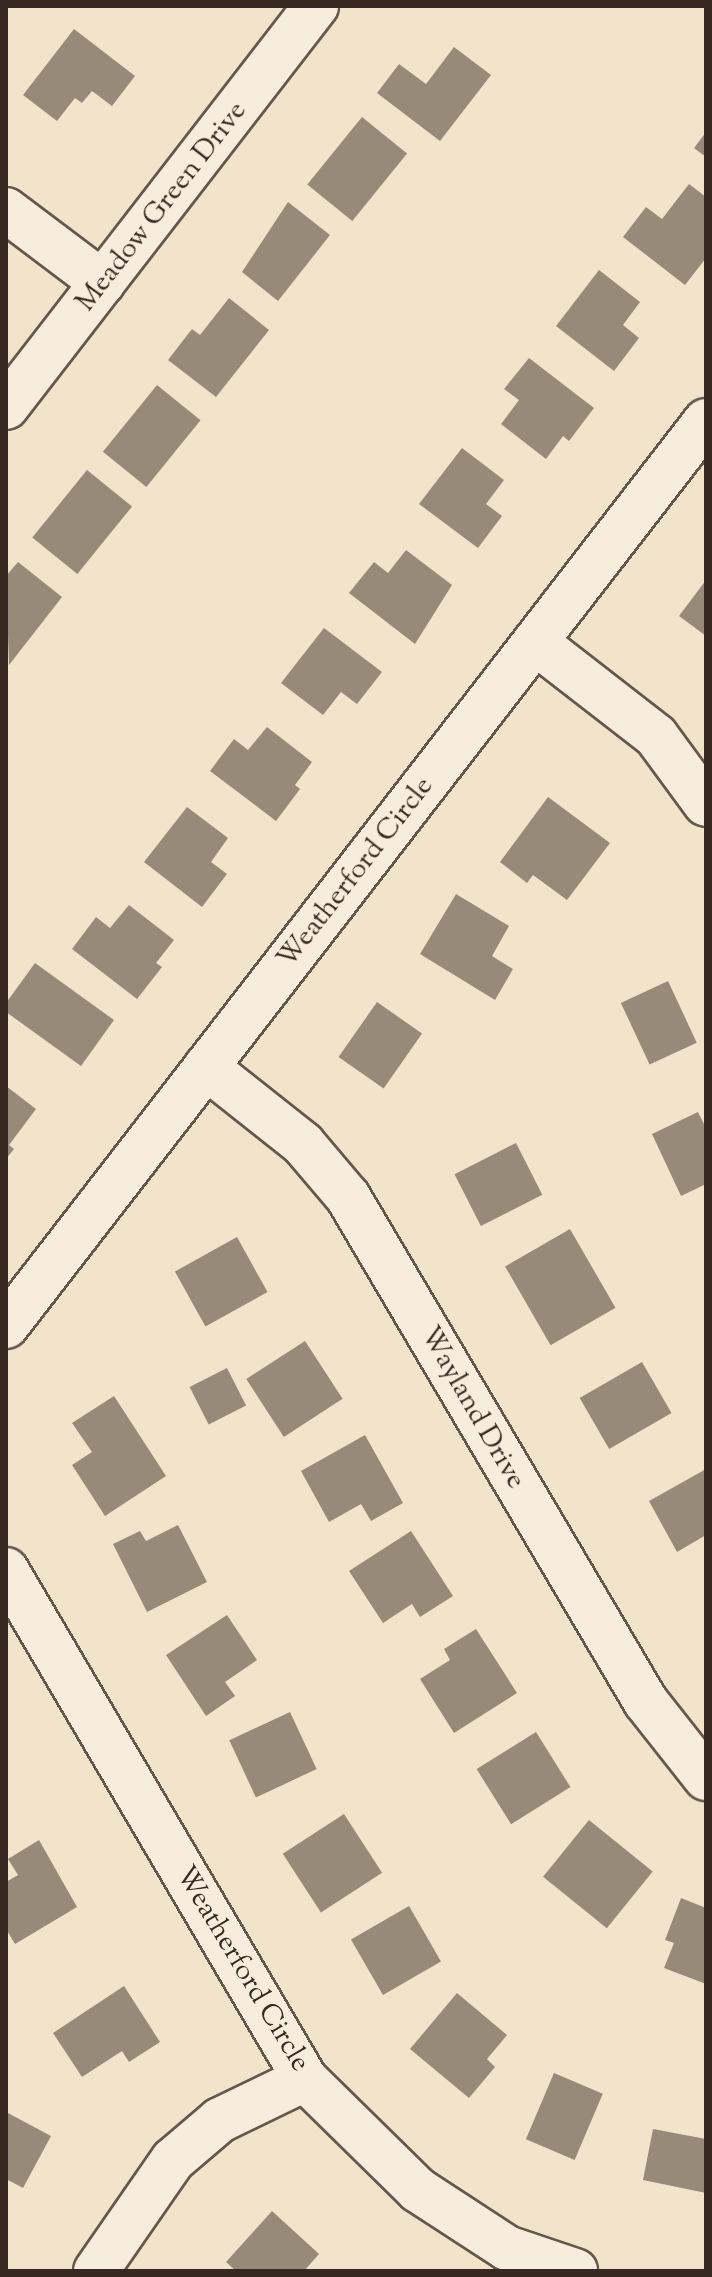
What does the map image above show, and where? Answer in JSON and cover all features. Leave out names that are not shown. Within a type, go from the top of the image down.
[{"type":"street","name":"Meadow Green Drive","points":[[6,407],[316,6]]},
{"type":"street","points":[[6,210],[103,283]]},
{"type":"street","name":"Weatherford Circle","points":[[6,1326],[706,421]]},
{"type":"street","points":[[535,642],[656,736],[706,804]]},
{"type":"street","name":"Wayland Drive","points":[[206,1067],[303,1144],[348,1197],[646,1702],[706,1778]]},
{"type":"street","name":"Weatherford Circle","points":[[6,1570],[305,2079],[418,2190],[507,2248],[575,2271]]},
{"type":"street","points":[[96,2271],[173,2160],[220,2120],[305,2079]]},
{"type":"building","points":[[74,29],[135,76],[112,106],[92,91],[82,103],[75,98],[57,121],[23,95]]},
{"type":"building","points":[[454,47],[491,75],[440,141],[377,93],[399,64],[426,84]]},
{"type":"building","points":[[362,117],[407,154],[352,221],[307,185]]},
{"type":"building","points":[[706,132],[706,157],[694,148]]},
{"type":"building","points":[[689,184],[706,197],[706,258],[685,285],[623,237],[646,207],[662,219]]},
{"type":"building","points":[[288,202],[330,235],[278,301],[242,272]]},
{"type":"building","points":[[599,270],[640,302],[623,325],[639,338],[614,371],[556,326]]},
{"type":"building","points":[[229,298],[269,330],[216,397],[168,360],[192,329],[200,335]]},
{"type":"building","points":[[529,358],[594,408],[569,441],[563,436],[546,459],[501,424],[519,400],[504,389]]},
{"type":"building","points":[[157,385],[201,420],[146,487],[103,452]]},
{"type":"building","points":[[462,448],[504,480],[486,504],[502,516],[478,548],[419,504]]},
{"type":"building","points":[[87,470],[132,507],[77,574],[32,538]]},
{"type":"building","points":[[406,550],[452,585],[415,644],[349,593],[374,562],[388,573]]},
{"type":"building","points":[[18,562],[62,597],[9,665],[6,576]]},
{"type":"building","points":[[706,580],[706,636],[679,616]]},
{"type":"building","points":[[324,628],[382,672],[357,704],[341,692],[323,715],[281,683]]},
{"type":"building","points":[[267,727],[312,762],[295,785],[300,789],[276,821],[210,771],[234,739],[248,750]]},
{"type":"building","points":[[548,797],[610,843],[567,900],[533,875],[527,883],[500,862]]},
{"type":"building","points":[[187,807],[228,838],[211,862],[227,874],[202,907],[144,862]]},
{"type":"building","points":[[456,894],[509,926],[492,956],[513,969],[495,1000],[420,954]]},
{"type":"building","points":[[129,905],[174,940],[156,963],[162,967],[137,999],[72,949],[96,917],[110,928]]},
{"type":"building","points":[[35,963],[114,1020],[81,1066],[6,1012],[6,1003]]},
{"type":"building","points":[[668,981],[697,1043],[650,1065],[621,1003]]},
{"type":"building","points":[[377,1002],[422,1034],[384,1088],[339,1057]]},
{"type":"building","points":[[6,1086],[36,1109],[9,1145],[14,1149],[6,1159]]},
{"type":"building","points":[[698,1112],[706,1128],[706,1184],[681,1196],[652,1134]]},
{"type":"building","points":[[516,1143],[542,1195],[481,1226],[455,1174]]},
{"type":"building","points":[[570,1229],[616,1308],[551,1345],[505,1266]]},
{"type":"building","points":[[237,1237],[268,1292],[205,1327],[175,1271]]},
{"type":"building","points":[[305,1341],[343,1399],[284,1437],[246,1379]]},
{"type":"building","points":[[642,1362],[672,1413],[609,1449],[580,1398]]},
{"type":"building","points":[[227,1368],[246,1405],[209,1424],[190,1387]]},
{"type":"building","points":[[114,1396],[166,1476],[105,1516],[72,1465],[92,1452],[72,1423]]},
{"type":"building","points":[[365,1435],[403,1503],[371,1521],[361,1504],[329,1522],[301,1471]]},
{"type":"building","points":[[706,1469],[706,1535],[677,1552],[649,1501]]},
{"type":"building","points":[[178,1525],[207,1582],[147,1612],[113,1544],[140,1531],[146,1541]]},
{"type":"building","points":[[411,1531],[453,1596],[420,1617],[412,1604],[383,1623],[349,1571]]},
{"type":"building","points":[[227,1615],[257,1660],[225,1682],[235,1696],[206,1716],[166,1655]]},
{"type":"building","points":[[476,1629],[517,1693],[454,1733],[420,1679],[450,1660],[444,1649]]},
{"type":"building","points":[[290,1712],[317,1769],[256,1797],[229,1740]]},
{"type":"building","points":[[536,1732],[570,1787],[511,1824],[477,1769]]},
{"type":"building","points":[[344,1814],[382,1873],[321,1912],[283,1854]]},
{"type":"building","points":[[589,1820],[653,1872],[607,1928],[543,1877]]},
{"type":"building","points":[[39,1840],[77,1907],[15,1944],[6,1929],[6,1882],[18,1875],[8,1859]]},
{"type":"building","points":[[681,1898],[706,1908],[706,1984],[664,1968],[674,1943],[665,1940]]},
{"type":"building","points":[[409,1906],[441,1961],[383,1995],[351,1939]]},
{"type":"building","points":[[124,1986],[160,2042],[129,2062],[122,2051],[82,2077],[53,2033]]},
{"type":"building","points":[[457,1993],[507,2035],[487,2059],[495,2067],[469,2098],[410,2049]]},
{"type":"building","points":[[554,2073],[603,2094],[575,2160],[526,2139]]},
{"type":"building","points":[[6,2112],[51,2136],[23,2188],[6,2179]]},
{"type":"building","points":[[653,2129],[706,2139],[706,2193],[643,2180]]},
{"type":"building","points":[[272,2211],[319,2254],[304,2271],[236,2271],[226,2262]]}]
